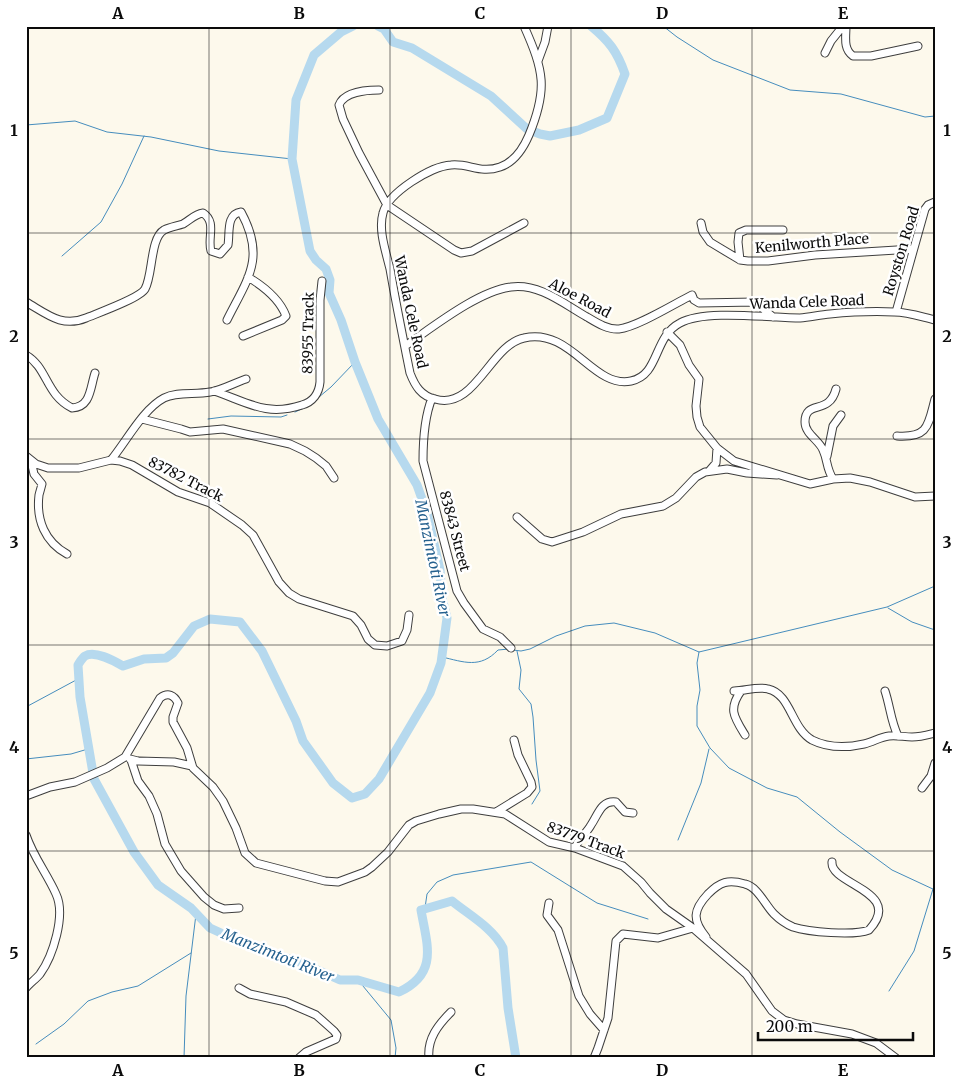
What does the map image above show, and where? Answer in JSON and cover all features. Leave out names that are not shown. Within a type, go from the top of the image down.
[{"type":"street","points":[[386,205],[404,188],[434,169],[451,164],[488,171],[509,163],[517,156],[525,143],[537,114],[542,88],[538,61],[524,26]]},
{"type":"street","points":[[538,61],[545,42],[548,26]]},
{"type":"street","points":[[845,26],[846,46],[853,56],[870,56],[918,46]]},
{"type":"street","points":[[825,53],[831,41],[845,26]]},
{"type":"street","points":[[379,90],[356,93],[343,99],[339,106],[351,136],[386,205],[454,250],[461,252],[472,251],[524,223]]},
{"type":"street","name":"Royston Road","points":[[896,312],[913,248],[926,209],[928,205],[935,202]]},
{"type":"street","name":"Wanda Cele Road","points":[[386,205],[382,214],[383,237],[405,346],[414,382],[421,392],[432,398]]},
{"type":"street","points":[[26,302],[64,322],[78,321],[137,296],[145,289],[156,244],[161,233],[165,230],[183,224],[200,213],[207,215],[211,227],[209,243],[211,250],[220,254],[224,252],[228,245],[232,216],[241,212],[247,223],[254,250],[253,265],[227,320]]},
{"type":"street","name":"Kenilworth Place","points":[[701,223],[703,232],[710,242],[740,260],[768,262],[815,255],[913,248]]},
{"type":"street","points":[[740,260],[737,236],[741,231],[783,230]]},
{"type":"street","points":[[243,336],[282,320],[286,316],[268,292],[248,277]]},
{"type":"street","name":"83955 Track","points":[[214,391],[255,407],[281,411],[305,404],[316,396],[320,389],[320,300],[322,282]]},
{"type":"street","name":"Aloe Road","points":[[405,346],[472,302],[493,291],[513,286],[534,289],[547,294],[598,324],[613,329],[632,326],[692,295],[694,300],[708,304],[756,302],[773,317]]},
{"type":"street","name":"Wanda Cele Road","points":[[667,332],[681,322],[702,316],[802,318],[828,314],[896,312],[935,320]]},
{"type":"street","points":[[432,398],[449,400],[469,390],[504,350],[513,342],[524,338],[548,339],[574,352],[611,380],[633,381],[644,376],[651,367],[667,332],[680,345],[689,365],[699,379],[696,401],[697,417],[705,434],[717,448],[734,460],[810,484],[834,479],[858,479],[916,497],[935,496]]},
{"type":"street","points":[[26,355],[37,364],[52,391],[60,400],[72,408],[81,406],[88,401],[95,373]]},
{"type":"street","points":[[111,460],[152,407],[168,396],[214,391],[246,379]]},
{"type":"street","points":[[834,479],[828,470],[823,449],[806,428],[805,417],[809,410],[829,403],[836,389]]},
{"type":"street","name":"83843 Street","points":[[432,398],[427,419],[423,451],[424,462],[458,591],[464,603],[483,629],[500,637],[511,648]]},
{"type":"street","points":[[896,436],[910,437],[922,431],[930,420],[935,399]]},
{"type":"street","points":[[826,462],[833,426],[841,415]]},
{"type":"street","points":[[142,419],[190,432],[223,430],[290,444],[312,454],[326,466],[334,478]]},
{"type":"street","points":[[710,470],[716,463],[717,448]]},
{"type":"street","points":[[29,459],[34,474],[42,484],[39,498],[41,526],[54,545],[67,554]]},
{"type":"street","name":"83782 Track","points":[[29,459],[48,468],[79,468],[111,460],[132,465],[178,492],[214,505],[253,535],[283,589],[300,599],[353,616],[361,625],[368,639],[375,645],[387,646],[402,641],[407,630],[409,615]]},
{"type":"street","points":[[516,517],[545,541],[552,542],[583,532],[621,514],[663,506],[676,498],[700,474],[710,470],[727,469],[746,473],[782,476]]},
{"type":"street","points":[[745,734],[736,720],[733,709],[737,691],[762,688],[775,691],[787,704],[791,716],[803,732],[812,740],[829,746],[864,744],[887,736],[911,737],[935,733]]},
{"type":"street","points":[[885,691],[894,729],[898,736]]},
{"type":"street","name":"83779 Track","points":[[26,796],[50,786],[75,782],[94,775],[128,758],[160,698],[167,694],[175,697],[178,703],[173,722],[187,748],[192,766],[213,787],[223,801],[245,853],[251,859],[265,866],[335,882],[372,867],[388,852],[409,825],[416,821],[461,809],[505,814],[549,842],[575,848],[623,866],[666,909],[692,928],[746,974],[772,1011],[784,1020],[852,1034],[876,1043],[896,1058]]},
{"type":"street","points":[[496,812],[527,793],[532,787],[518,755],[514,740]]},
{"type":"street","points":[[128,758],[138,761],[174,762],[192,766]]},
{"type":"street","points":[[128,758],[138,781],[149,796],[157,814],[165,844],[181,872],[204,897],[214,904],[224,909],[239,908]]},
{"type":"street","points":[[922,788],[931,776],[935,763]]},
{"type":"street","points":[[575,848],[605,804],[616,802],[625,812],[634,813]]},
{"type":"street","points":[[26,835],[56,894],[60,904],[60,915],[56,941],[51,952],[38,976],[26,988]]},
{"type":"street","points":[[716,949],[700,929],[696,914],[699,904],[716,886],[722,883],[749,885],[754,888],[781,920],[798,929],[849,932],[869,930],[878,915],[875,901],[865,890],[836,872],[831,865],[832,862]]},
{"type":"street","points":[[549,903],[547,915],[558,930],[579,996],[590,1014],[604,1030]]},
{"type":"street","points":[[594,1058],[609,1009],[615,946],[620,936],[628,934],[658,938],[692,928]]},
{"type":"street","points":[[239,988],[250,994],[299,1006],[316,1015],[337,1035],[336,1039],[306,1052],[299,1058]]},
{"type":"street","points":[[429,1058],[428,1052],[431,1037],[441,1022],[451,1012]]},
{"type":"waterway","name":"Manzimtoti River","points":[[353,26],[341,32],[314,55],[296,100],[292,159],[310,251],[326,269],[330,280],[329,293],[378,419],[417,485],[427,513],[440,570],[442,598],[447,618],[441,663],[430,693],[379,779],[365,794],[352,798],[333,783],[303,741],[296,721],[262,651],[240,622],[210,619],[194,626],[173,653],[166,658],[144,659],[123,666],[99,655],[85,656],[78,665],[80,697],[94,779],[134,852],[158,885],[191,908],[210,928],[243,943],[304,964],[340,980],[358,980],[399,992],[412,984],[425,967],[427,946],[421,910],[452,901],[487,928],[503,948],[508,1008],[516,1058]]},
{"type":"waterway","name":"Manzimtoti River","points":[[378,26],[384,29],[393,42],[412,48],[491,96],[527,129],[550,136],[579,130],[607,118],[625,74],[612,47],[591,26]]},
{"type":"waterway","points":[[663,26],[713,60],[790,90],[841,94],[925,117],[935,116]]},
{"type":"waterway","points":[[26,125],[75,121],[107,132],[151,137],[219,151],[292,159]]},
{"type":"waterway","points":[[62,256],[101,222],[122,184],[144,136]]},
{"type":"waterway","points":[[319,397],[355,362]]},
{"type":"waterway","points":[[295,412],[306,407]]},
{"type":"waterway","points":[[208,419],[231,416],[281,417],[287,415]]},
{"type":"waterway","points":[[513,650],[530,649],[556,636],[585,626],[614,623],[655,633],[699,652],[887,607],[935,586]]},
{"type":"waterway","points":[[888,608],[912,622],[935,630]]},
{"type":"waterway","points":[[442,657],[465,662],[478,662],[485,660],[498,650],[509,649]]},
{"type":"waterway","points":[[517,651],[521,670],[519,689],[531,704],[533,717],[540,791],[532,804]]},
{"type":"waterway","points":[[699,652],[697,663],[700,690],[697,706],[697,726],[710,748],[729,768],[767,788],[797,797],[840,832],[892,870],[935,890]]},
{"type":"waterway","points":[[26,707],[78,679]]},
{"type":"waterway","points":[[26,759],[71,754],[88,749]]},
{"type":"waterway","points":[[678,840],[701,783],[709,749]]},
{"type":"waterway","points":[[425,908],[427,894],[437,882],[453,875],[531,862],[597,903],[648,919]]},
{"type":"waterway","points":[[889,991],[914,951],[933,889]]},
{"type":"waterway","points":[[184,1058],[186,996],[196,914]]},
{"type":"waterway","points":[[36,1044],[64,1024],[88,1001],[112,992],[138,986],[191,953]]},
{"type":"waterway","points":[[358,980],[391,1020],[396,1048],[395,1058]]}]
